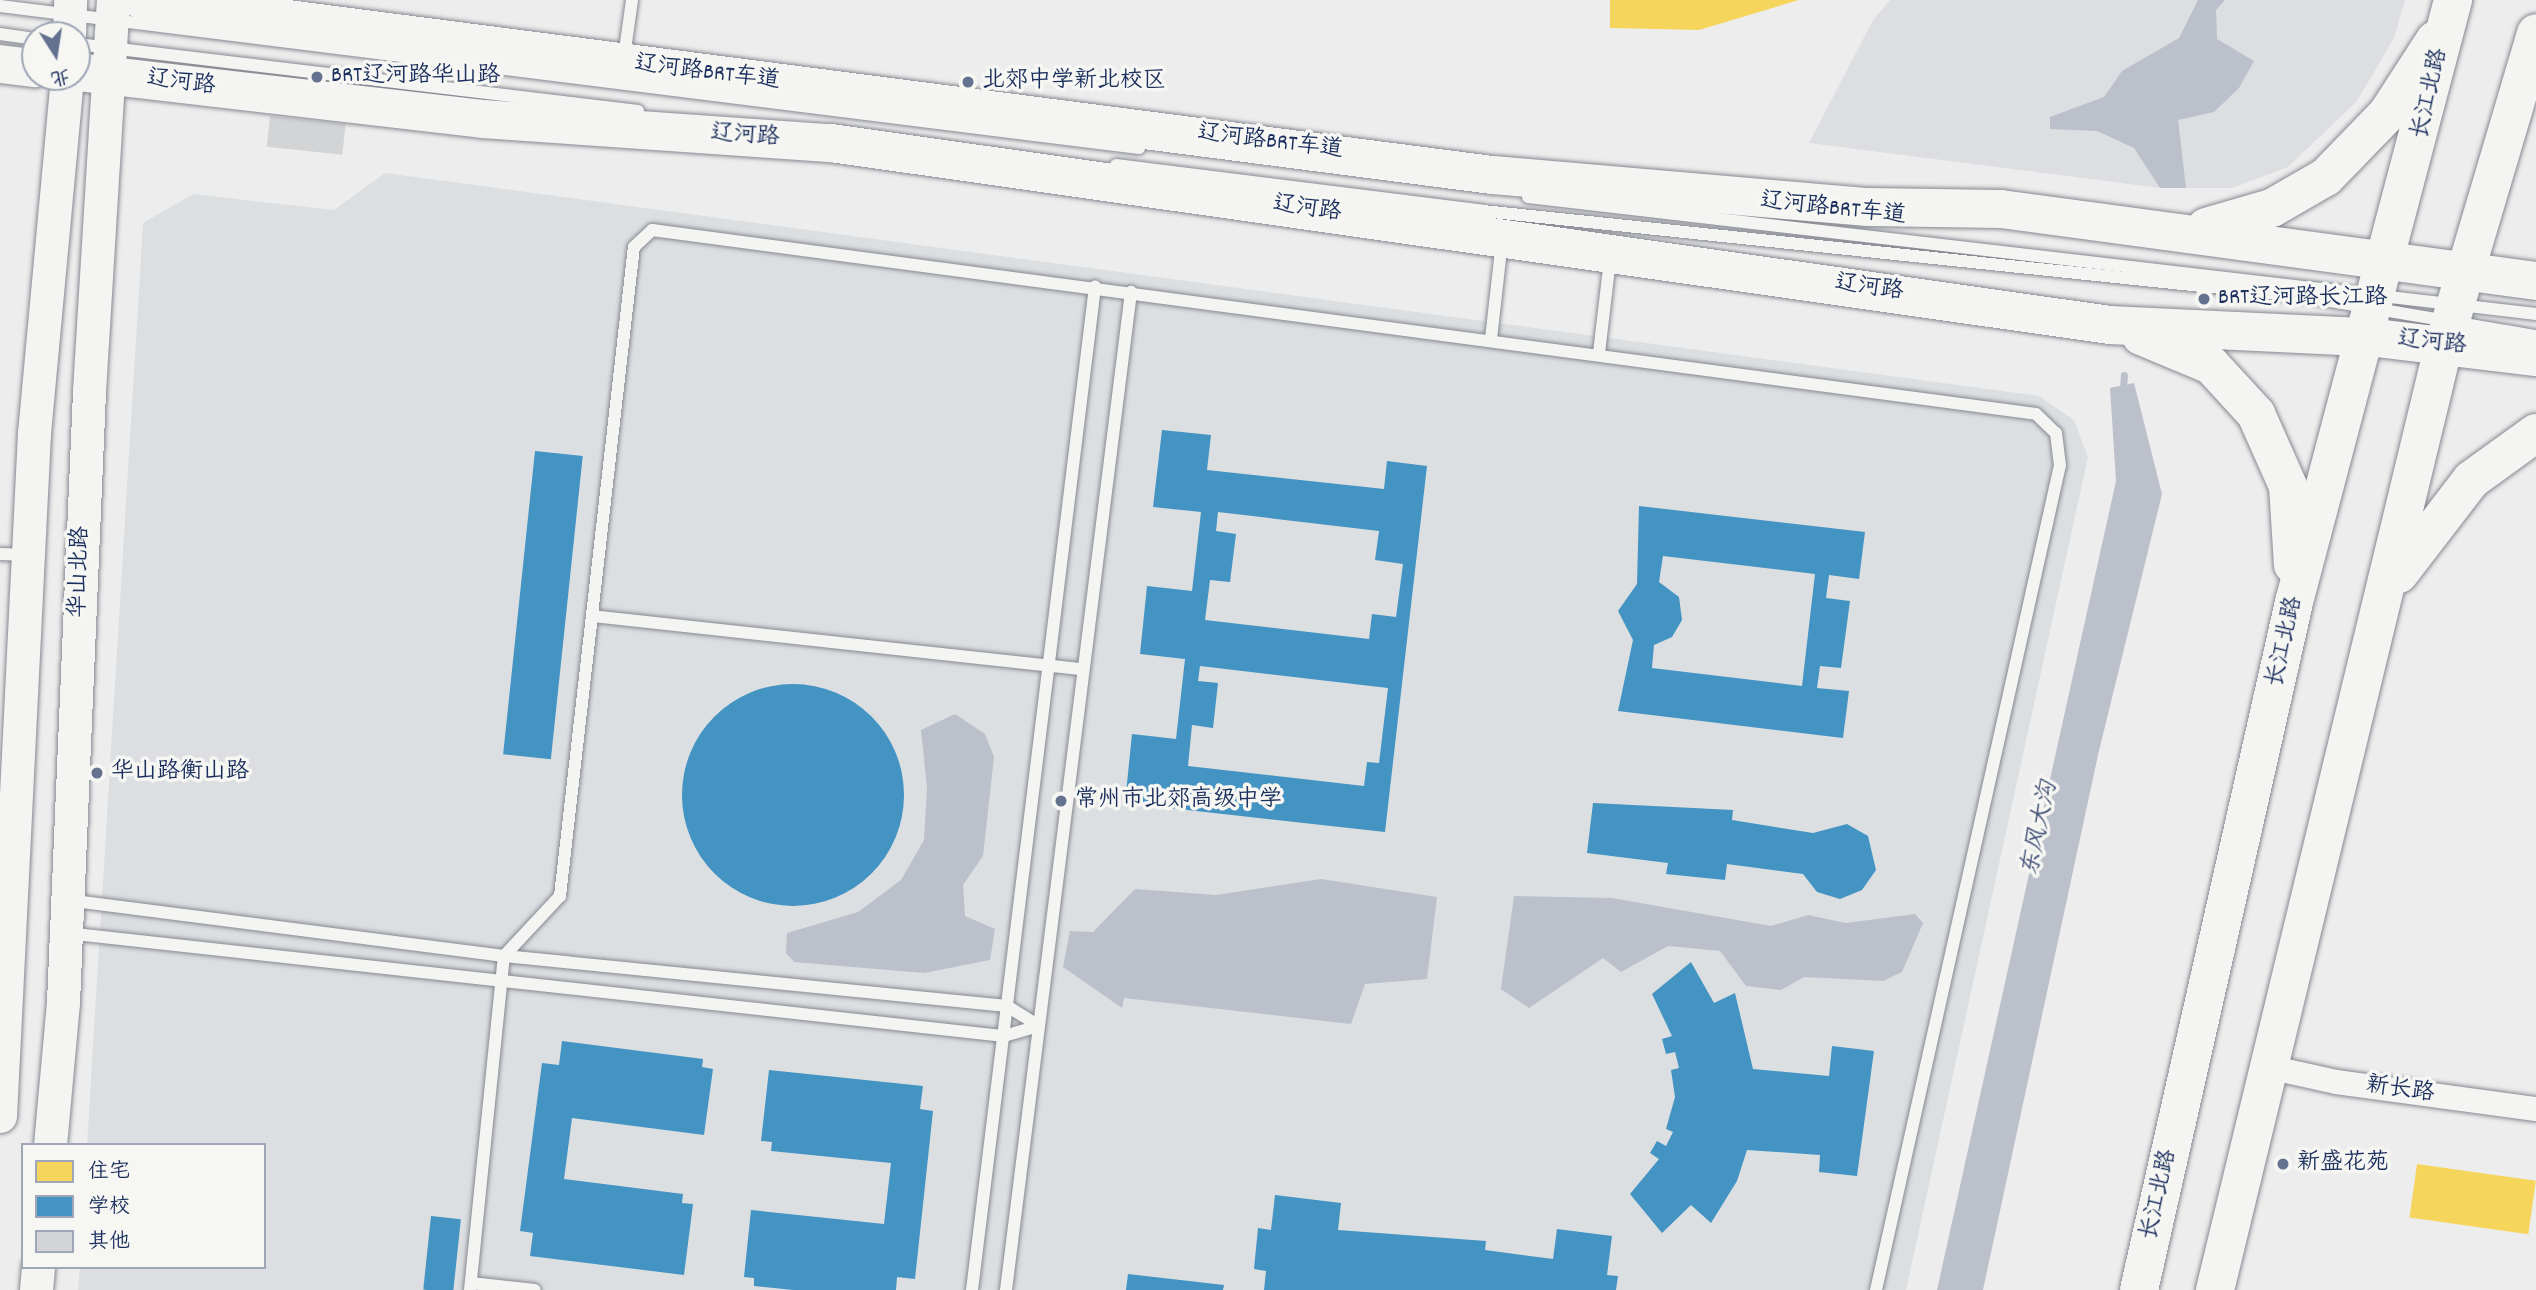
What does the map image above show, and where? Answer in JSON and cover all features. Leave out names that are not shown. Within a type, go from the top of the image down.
[{"type":"main road","points":[[2188,229],[2272,208],[2326,177],[2387,114],[2449,12]]},
{"type":"main road","name":"长江北路","points":[[2139,1290],[2294,602],[2378,300],[2449,12]]},
{"type":"main road","name":"辽河路","points":[[110,36],[623,65],[1493,176],[2138,223],[2188,229],[2378,300],[2454,311],[2536,357]]},
{"type":"main road","name":"辽河路","points":[[110,36],[484,120],[831,143],[1503,237],[2110,325],[2164,336],[2378,300],[2454,311],[2536,281]]},
{"type":"main road","name":"华山北路","points":[[50,1143],[66,933],[110,36]]},
{"type":"main road","points":[[2215,1290],[2264,1066],[2387,590],[2454,311],[2535,44]]},
{"type":"main road","points":[[0,64],[21,66]]},
{"type":"main road","points":[[0,1116],[14,555],[65,91]]},
{"type":"main road","points":[[2164,336],[2220,373],[2256,414],[2277,452],[2288,486],[2294,602]]},
{"type":"main road","points":[[2387,590],[2470,480],[2536,433]]},
{"type":"main road","points":[[36,1290],[38,1269]]},
{"type":"street","name":"新长路","points":[[2264,1066],[2536,1109]]},
{"type":"lane","points":[[623,65],[632,0]]},
{"type":"lane","name":"辽河路BRT车道","points":[[0,6],[63,21]]},
{"type":"lane","name":"辽河路BRT车道","points":[[91,30],[110,36],[659,113]]},
{"type":"lane","name":"辽河路BRT车道","points":[[91,30],[110,36],[1149,150]]},
{"type":"lane","points":[[0,34],[21,37]]},
{"type":"lane","name":"辽河路BRT车道","points":[[686,116],[1033,155]]},
{"type":"lane","name":"辽河路BRT车道","points":[[1101,163],[1483,211],[2175,283],[2378,300]]},
{"type":"lane","name":"辽河路BRT车道","points":[[1506,194],[2182,268],[2378,300]]},
{"type":"lane","points":[[536,1290],[471,1286],[501,983],[504,956],[560,896],[634,247],[652,230],[1599,353],[2036,414],[2056,433],[2060,464],[1876,1290]]},
{"type":"lane","points":[[1491,339],[1503,237]]},
{"type":"lane","points":[[1599,353],[1610,253]]},
{"type":"lane","points":[[972,1290],[1096,287]]},
{"type":"lane","points":[[1006,1290],[1131,292]]},
{"type":"lane","points":[[2454,311],[2536,314]]},
{"type":"lane","points":[[2454,311],[2536,336]]},
{"type":"lane","points":[[592,616],[1083,669]]},
{"type":"lane","points":[[67,900],[504,956],[1007,1006],[1039,1026]]},
{"type":"lane","points":[[66,933],[501,983],[1003,1036],[1039,1026]]},
{"type":"shaded area","points":[[1890,0],[2405,0],[2394,38],[2357,101],[2288,167],[2232,188],[2160,188],[1809,143],[1873,20]]},
{"type":"shaded area","name":"常州市北郊高级中学","points":[[385,173],[2039,396],[2074,420],[2088,457],[1906,1290],[78,1290],[80,1269],[266,1269],[266,1143],[87,1143],[143,223],[193,194],[334,210]]},
{"type":"shaded area","points":[[682,256],[996,295],[956,620],[642,582]]},
{"type":"shaded area","points":[[347,257],[393,266],[446,293],[500,351],[504,329],[541,333],[473,883],[433,877],[435,861],[400,886],[354,906],[301,907],[234,895],[187,868],[156,824],[136,773],[130,721],[166,400],[194,338],[235,297],[286,267]]},
{"type":"shaded area","points":[[137,974],[418,1009],[451,1018],[474,1040],[484,1062],[455,1290],[122,1290],[123,1269],[266,1269],[266,1143],[129,1143]]},
{"type":"water","points":[[2198,0],[2225,0],[2216,10],[2217,39],[2254,61],[2239,88],[2214,112],[2178,120],[2186,188],[2160,188],[2134,148],[2097,131],[2050,129],[2050,117],[2104,97],[2122,71],[2179,38]]},
{"type":"water","points":[[2134,383],[2162,494],[2098,755],[1983,1290],[1937,1290],[2116,481],[2110,388]]},
{"type":"water","points":[[955,714],[985,734],[994,757],[983,856],[963,885],[965,916],[995,929],[990,960],[924,973],[794,962],[786,953],[787,933],[858,912],[901,880],[924,840],[927,787],[921,730]]},
{"type":"water","points":[[1321,879],[1437,897],[1427,979],[1365,984],[1351,1024],[1124,998],[1122,1008],[1063,967],[1070,931],[1093,932],[1135,889],[1216,895]]},
{"type":"water","points":[[1514,896],[1612,898],[1771,926],[1808,915],[1846,923],[1915,914],[1923,923],[1902,972],[1883,981],[1804,977],[1781,990],[1746,986],[1720,951],[1668,946],[1621,972],[1603,958],[1529,1008],[1501,989]]},
{"type":"building: 住宅","points":[[1610,0],[1799,0],[1699,30],[1610,28]]},
{"type":"building: 住宅","points":[[2417,1164],[2536,1181],[2528,1234],[2409,1217]]},
{"type":"building: 学校","points":[[1162,430],[1211,435],[1207,470],[1384,489],[1387,461],[1427,466],[1385,832],[1125,803],[1132,734],[1176,739],[1185,659],[1140,654],[1147,586],[1192,591],[1201,512],[1153,507]],"holes":[[[1218,512],[1379,531],[1375,560],[1403,564],[1396,617],[1372,614],[1369,639],[1205,620],[1210,580],[1230,582],[1236,534],[1216,531]],[[1200,666],[1388,688],[1379,763],[1367,762],[1364,786],[1188,766],[1192,725],[1213,728],[1218,683],[1198,681]]]},
{"type":"building: 学校","points":[[535,451],[583,456],[551,759],[503,754]]},
{"type":"building: 学校","points":[[1639,506],[1865,532],[1859,579],[1829,575],[1826,598],[1850,601],[1841,668],[1820,666],[1817,688],[1849,691],[1843,738],[1618,711],[1633,640],[1618,611],[1637,584]],"holes":[[[1663,556],[1815,574],[1802,686],[1652,668],[1654,645],[1672,637],[1682,620],[1679,597],[1659,582]]]},
{"type":"building: 学校","points":[[782,684],[804,684],[836,692],[855,702],[872,716],[886,733],[896,752],[904,795],[896,838],[886,857],[872,874],[855,888],[836,898],[804,906],[782,906],[750,898],[731,888],[707,866],[690,838],[682,806],[682,784],[690,752],[700,733],[722,709],[750,692]]},
{"type":"building: 学校","points":[[1593,803],[1733,810],[1732,820],[1813,833],[1847,824],[1868,836],[1876,870],[1862,890],[1840,899],[1817,892],[1803,874],[1727,864],[1725,880],[1666,874],[1668,863],[1587,853]]},
{"type":"building: 学校","points":[[1691,962],[1714,1003],[1735,993],[1753,1069],[1829,1076],[1832,1046],[1874,1051],[1857,1176],[1819,1172],[1820,1155],[1747,1150],[1737,1181],[1711,1223],[1691,1205],[1662,1233],[1630,1194],[1659,1159],[1650,1153],[1657,1141],[1666,1146],[1673,1132],[1666,1129],[1675,1097],[1671,1070],[1679,1068],[1675,1052],[1666,1054],[1662,1039],[1672,1036],[1652,994]]},
{"type":"building: 学校","points":[[562,1041],[703,1059],[702,1067],[713,1069],[704,1135],[572,1118],[564,1179],[683,1194],[682,1203],[693,1204],[684,1275],[530,1256],[533,1233],[520,1231],[542,1063],[559,1065]]},
{"type":"building: 学校","points":[[769,1070],[923,1086],[920,1109],[933,1111],[915,1279],[897,1277],[896,1290],[793,1290],[754,1286],[754,1278],[744,1277],[751,1210],[884,1224],[891,1163],[771,1151],[772,1142],[761,1141]]},
{"type":"building: 学校","points":[[1275,1195],[1341,1203],[1338,1230],[1486,1241],[1485,1250],[1553,1259],[1557,1229],[1612,1236],[1607,1275],[1618,1276],[1616,1290],[1264,1290],[1266,1271],[1254,1269],[1258,1228],[1271,1230]]},
{"type":"building: 学校","points":[[431,1216],[461,1219],[453,1290],[423,1290]]},
{"type":"building: 学校","points":[[1128,1274],[1224,1285],[1223,1290],[1126,1290]]},
{"type":"building: 其他","points":[[270,116],[346,124],[342,155],[267,147]]},
{"type":"waterway","name":"东风大沟","points":[[2123,392],[2124,375]]},
{"type":"place","name":"BRT辽河路华山路","points":[[317,77]]},
{"type":"place","name":"北郊中学新北校区","points":[[968,82]]},
{"type":"place","name":"BRT辽河路长江路","points":[[2204,299]]},
{"type":"place","name":"华山路衡山路","points":[[97,773]]},
{"type":"place","name":"常州市北郊高级中学","points":[[1061,801]]},
{"type":"place","name":"新盛花苑","points":[[2283,1164]]}]
